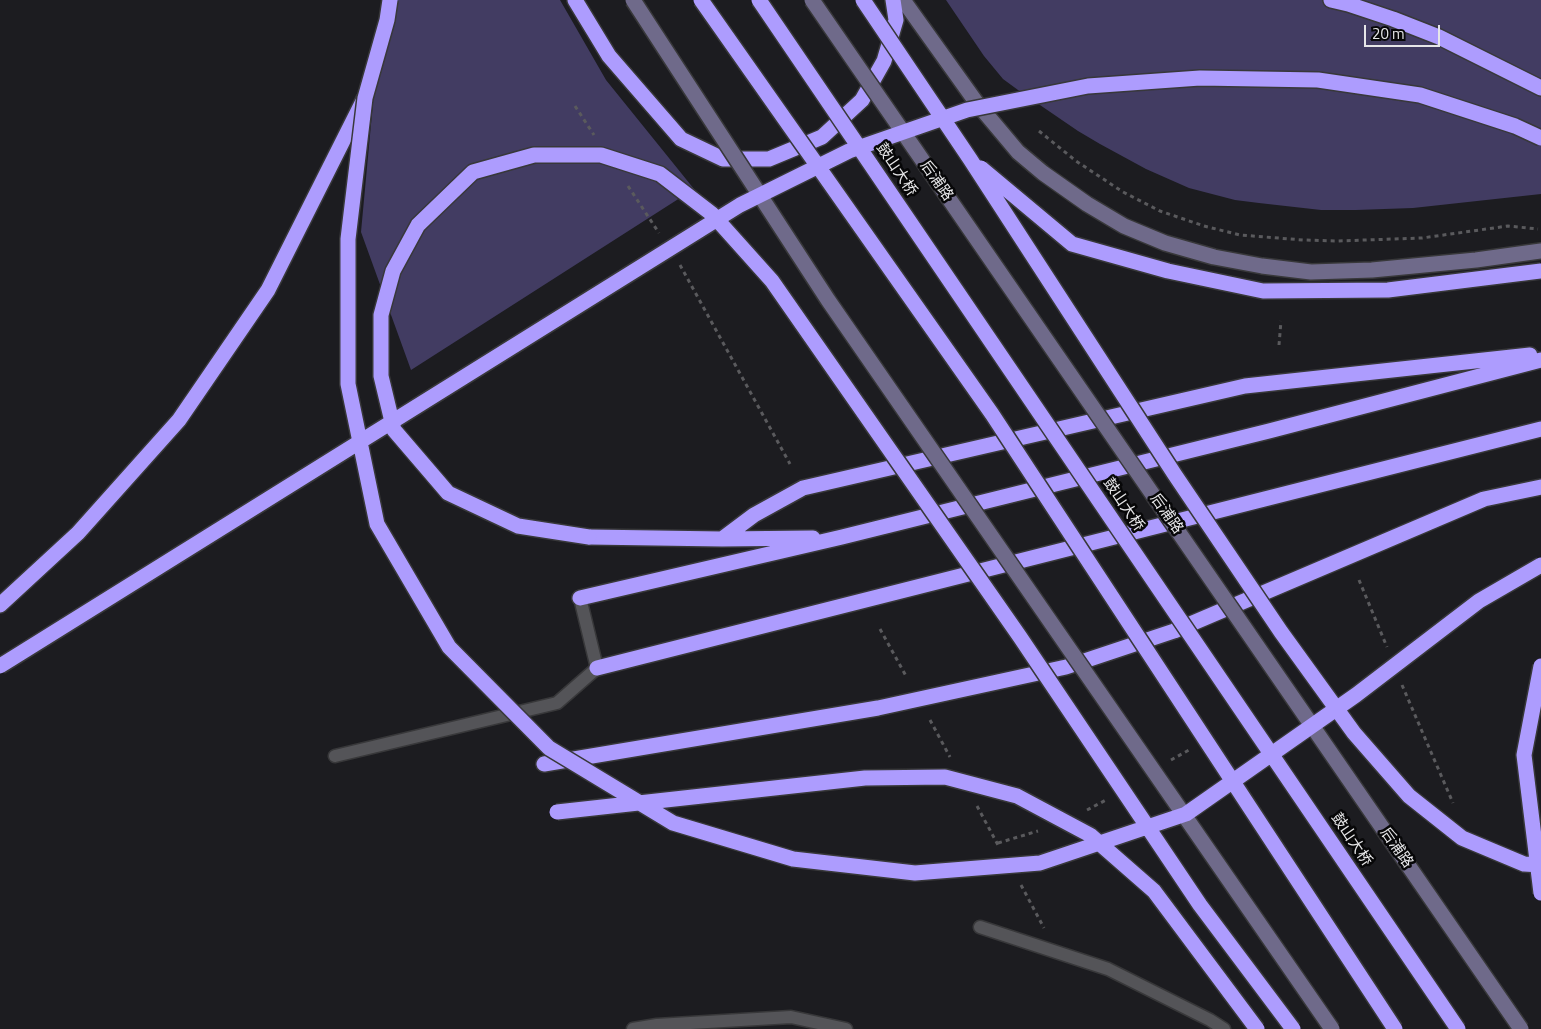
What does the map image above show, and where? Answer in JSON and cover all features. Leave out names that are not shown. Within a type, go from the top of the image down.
[{"type":"highway","points":[[390,0],[387,20],[365,98],[348,239],[348,384],[377,524],[449,647],[462,661],[549,748],[673,823],[793,859],[915,873],[1040,863],[1186,814],[1356,695],[1479,601],[1541,565]]},
{"type":"highway","points":[[575,0],[609,56],[681,139],[724,159],[769,158],[822,137],[862,100],[884,61],[896,20],[893,0]]},
{"type":"highway","points":[[701,0],[992,414],[1395,1029]]},
{"type":"highway","name":"鼓山大桥","points":[[759,0],[1458,1029]]},
{"type":"highway","points":[[863,0],[970,159],[1175,475],[1281,632],[1354,733],[1409,796],[1462,838],[1524,864],[1541,865]]},
{"type":"highway","points":[[1331,0],[1384,16],[1439,37],[1541,88]]},
{"type":"highway","points":[[0,666],[740,205],[849,151],[968,110],[1088,86],[1200,78],[1318,80],[1420,96],[1515,126],[1541,138]]},
{"type":"highway","points":[[0,605],[78,533],[179,420],[268,290],[365,98]]},
{"type":"highway","points":[[842,537],[722,539],[590,537],[518,526],[448,493],[394,430],[381,376],[380,315],[393,271],[418,225],[473,172],[534,155],[601,155],[660,174],[712,214],[772,281],[1020,637],[1200,905],[1293,1029]]},
{"type":"highway","points":[[970,159],[1072,244],[1168,271],[1263,291],[1388,290],[1541,271]]},
{"type":"highway","points":[[722,539],[754,515],[803,488],[1245,386],[1541,354]]},
{"type":"highway","points":[[580,598],[842,537],[1279,428],[1541,360]]},
{"type":"highway","points":[[597,668],[1541,429]]},
{"type":"highway","points":[[544,764],[878,708],[1066,667],[1174,631],[1484,499],[1541,487]]},
{"type":"highway","points":[[1541,666],[1524,755],[1541,893]]},
{"type":"highway","points":[[557,812],[866,778],[945,777],[1017,796],[1090,836],[1154,891],[1257,1029]]},
{"type":"main road","points":[[633,0],[828,300],[1332,1029]]},
{"type":"main road","name":"后浦路","points":[[812,0],[1521,1029]]},
{"type":"main road","points":[[903,0],[976,102],[1018,152],[1043,173],[1087,204],[1124,226],[1165,243],[1214,257],[1262,266],[1311,272],[1372,270],[1476,260],[1541,251]]},
{"type":"lane","points":[[335,756],[557,702],[597,668],[580,598]]},
{"type":"lane","points":[[980,927],[1108,969],[1210,1020],[1224,1029]]},
{"type":"lane","points":[[632,1029],[657,1025],[791,1017],[846,1029]]},
{"type":"path","points":[[575,106],[597,139]]},
{"type":"path","points":[[1039,131],[1076,161],[1123,192],[1160,212],[1204,226],[1240,234],[1294,240],[1338,241],[1422,238],[1508,226],[1541,229]]},
{"type":"path","points":[[624,181],[662,238]]},
{"type":"path","points":[[679,263],[790,464]]},
{"type":"path","points":[[1279,345],[1280,321]]},
{"type":"path","points":[[880,629],[906,676]]},
{"type":"path","points":[[989,828],[1002,852]]},
{"type":"path","points":[[1016,877],[1058,953]]},
{"type":"shaded area","points":[[384,0],[560,0],[606,80],[694,189],[411,370],[361,232]]},
{"type":"shaded area","points":[[946,0],[1541,0],[1541,194],[1413,208],[1321,210],[1235,200],[1189,188],[1146,169],[1100,144],[1003,79],[984,56]]}]
